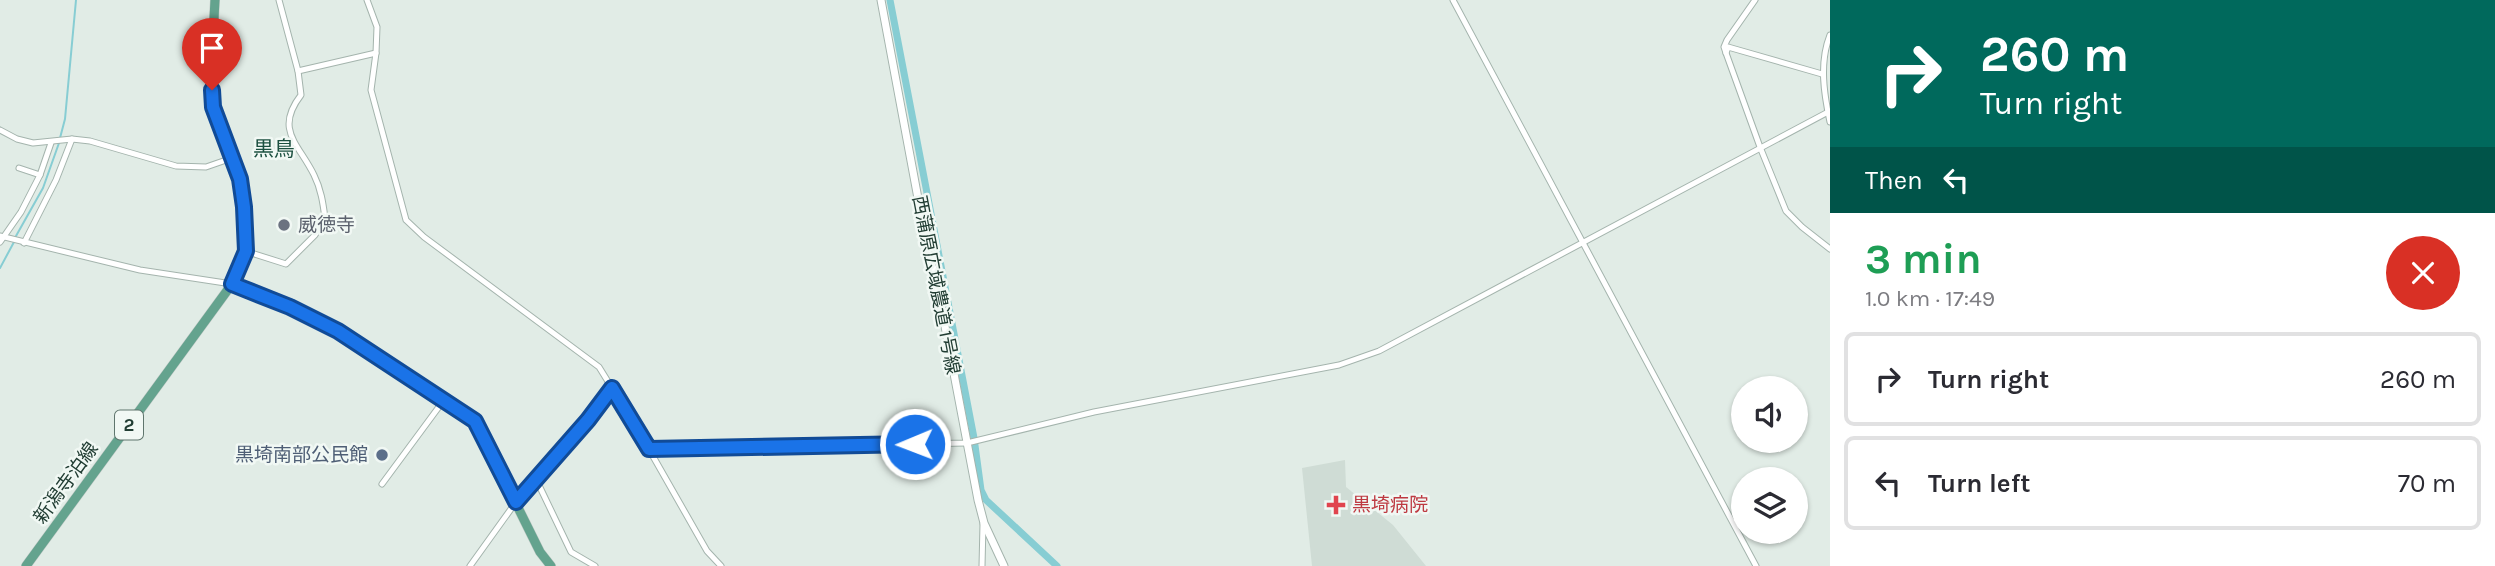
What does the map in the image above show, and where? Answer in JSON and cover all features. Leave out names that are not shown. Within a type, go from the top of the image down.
[{"type":"main road","name":"2","points":[[215,0],[211,73],[213,107],[240,179],[244,207],[246,251],[232,284]]},
{"type":"main road","points":[[232,284],[317,318],[475,421],[540,552],[551,566]]},
{"type":"main road","name":"新潟寺泊線","points":[[26,566],[232,284]]},
{"type":"street","points":[[246,251],[286,264],[314,235],[325,218],[321,190],[294,145],[288,129],[294,104],[301,95],[298,71],[279,0]]},
{"type":"street","points":[[367,0],[377,27],[371,90],[405,220],[599,367],[707,551],[721,566]]},
{"type":"street","name":"西蒲原広域農道 1号線","points":[[881,0],[928,252],[936,279],[984,523],[1004,566]]},
{"type":"street","points":[[1453,0],[1756,566]]},
{"type":"street","points":[[1755,0],[1724,47],[1786,211],[1830,250]]},
{"type":"street","points":[[1830,35],[1822,74],[1830,122]]},
{"type":"street","points":[[1726,52],[1728,47],[1822,74]]},
{"type":"street","points":[[298,71],[376,53]]},
{"type":"street","points":[[649,449],[967,443],[1094,412],[1339,365],[1379,351],[1829,112]]},
{"type":"street","points":[[0,130],[33,144],[69,140],[90,141],[176,166],[206,167],[232,158]]},
{"type":"street","points":[[23,242],[57,180],[69,140]]},
{"type":"street","points":[[53,143],[21,212],[2,238],[140,270],[232,284]]},
{"type":"street","points":[[19,168],[40,175]]},
{"type":"street","points":[[470,566],[516,502],[588,420],[612,388]]},
{"type":"street","points":[[382,484],[444,400]]},
{"type":"street","points":[[536,479],[571,552],[595,566]]},
{"type":"street","points":[[982,566],[984,523]]},
{"type":"shaded area","name":"黒埼病院","points":[[1345,460],[1346,487],[1393,525],[1426,566],[1312,566],[1302,468]]},
{"type":"waterway","points":[[60,138],[65,119],[76,0]]},
{"type":"waterway","points":[[890,0],[974,438],[981,490],[986,500],[1057,566]]},
{"type":"waterway","points":[[16,236],[43,188],[59,143]]},
{"type":"waterway","points":[[0,268],[14,242]]},
{"type":"place","name":"威徳寺","points":[[284,225]]},
{"type":"place","name":"黒埼南部公民館","points":[[382,455]]},
{"type":"place","name":"黒埼病院","points":[[1336,505]]},
{"type":"district","name":"黒鳥","points":[[274,149]]},
{"type":"route","points":[[212,90],[213,107],[240,179],[244,207],[246,251],[232,284],[317,318],[475,421],[516,502],[588,420],[612,388],[649,449],[915,444]]}]
